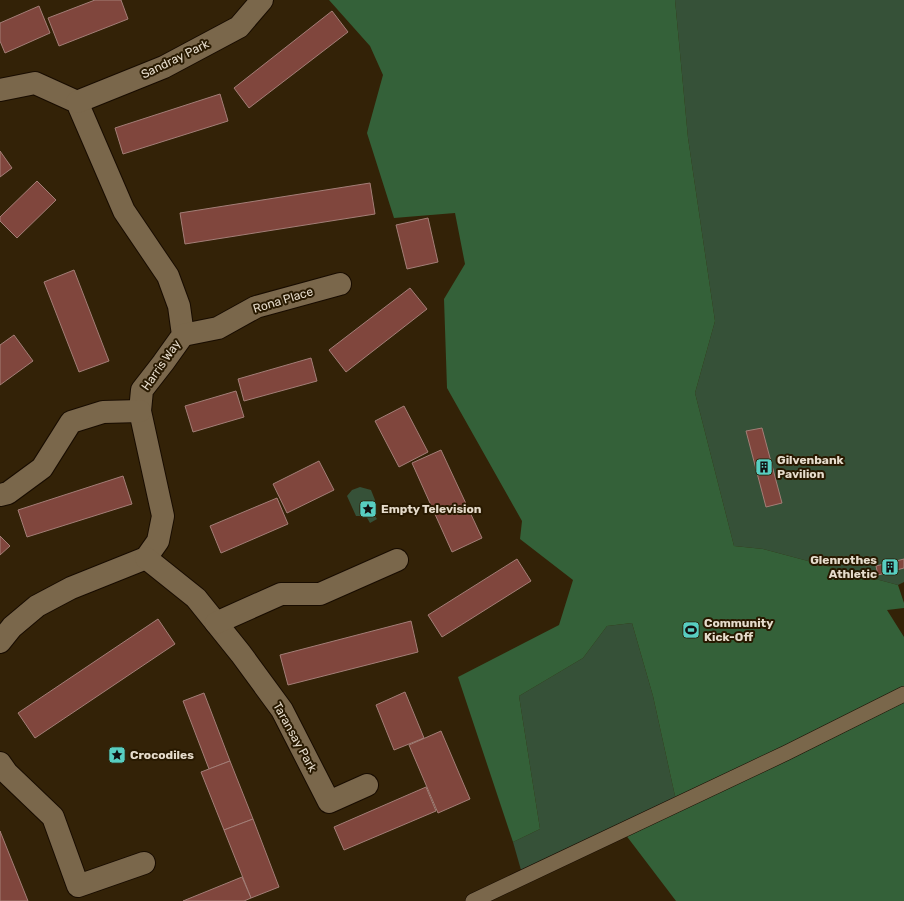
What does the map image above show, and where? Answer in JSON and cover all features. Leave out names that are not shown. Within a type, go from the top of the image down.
[{"type":"street","name":"Sandray Park","points":[[77,102],[164,67],[239,27],[262,0]]},
{"type":"street","points":[[0,90],[35,83],[77,102]]},
{"type":"street","name":"Harris Way","points":[[77,102],[124,211],[168,276],[179,306],[183,335],[142,390],[140,411],[163,516],[158,541],[146,558]]},
{"type":"street","name":"Rona Place","points":[[183,335],[218,328],[256,307],[340,284]]},
{"type":"street","points":[[0,495],[8,493],[42,468],[71,422],[103,412],[140,411]]},
{"type":"street","points":[[0,642],[12,626],[38,606],[71,588],[146,558]]},
{"type":"street","name":"Taransay Park","points":[[146,558],[196,598],[241,654],[282,710],[329,802],[367,785]]},
{"type":"street","points":[[216,623],[281,594],[320,594],[397,560]]},
{"type":"street","points":[[0,763],[7,773],[53,817],[78,886],[144,863]]},
{"type":"lane","points":[[473,901],[786,753],[904,694]]},
{"type":"green space","points":[[329,0],[675,0],[688,138],[715,321],[695,393],[734,546],[763,549],[898,585],[904,603],[904,608],[887,610],[904,637],[904,901],[676,901],[622,830],[677,805],[653,696],[632,623],[607,626],[583,658],[519,696],[540,829],[513,842],[458,677],[559,625],[573,580],[520,539],[522,521],[447,388],[444,299],[465,264],[455,213],[394,218],[367,133],[383,75],[370,46]]},
{"type":"green space","points":[[675,0],[904,0],[904,582],[898,585],[763,549],[734,546],[695,393],[715,321],[688,138]]},
{"type":"green space","points":[[360,487],[371,490],[375,500],[373,513],[377,519],[370,523],[366,516],[356,516],[347,496],[352,490]]},
{"type":"green space","points":[[632,623],[653,696],[677,805],[523,877],[513,842],[540,829],[519,696],[583,658],[607,626]]},
{"type":"building","points":[[95,0],[121,0],[128,19],[59,46],[48,18]]},
{"type":"building","points":[[39,6],[50,33],[5,53],[0,41],[0,23]]},
{"type":"building","points":[[332,11],[348,32],[249,108],[234,88]]},
{"type":"building","points":[[220,94],[228,121],[123,154],[115,128]]},
{"type":"building","points":[[0,151],[12,168],[0,177]]},
{"type":"building","points":[[37,181],[56,200],[17,238],[0,221],[0,217]]},
{"type":"building","points":[[370,183],[375,214],[185,244],[180,213]]},
{"type":"building","points":[[428,218],[438,262],[407,269],[396,225]]},
{"type":"building","points":[[74,270],[109,361],[79,372],[44,282]]},
{"type":"building","points":[[410,288],[427,309],[346,372],[329,350]]},
{"type":"building","points":[[14,335],[33,361],[0,385],[0,345]]},
{"type":"building","points":[[311,358],[317,381],[244,401],[238,379]]},
{"type":"building","points":[[236,391],[244,417],[193,432],[185,406]]},
{"type":"building","points":[[404,406],[428,452],[399,467],[375,421]]},
{"type":"building","name":"Gilvenbank Pavilion","points":[[762,428],[782,503],[766,507],[746,431]]},
{"type":"building","points":[[441,450],[482,538],[452,552],[412,463]]},
{"type":"building","points":[[319,461],[334,490],[287,513],[273,484]]},
{"type":"building","points":[[123,476],[132,504],[27,537],[18,510]]},
{"type":"building","points":[[277,498],[288,524],[221,553],[210,526]]},
{"type":"building","points":[[0,536],[10,546],[0,555]]},
{"type":"building","points":[[517,559],[531,581],[442,637],[428,615]]},
{"type":"building","name":"Glenrothes Athletic","points":[[904,559],[904,568],[878,575],[876,566]]},
{"type":"building","points":[[158,619],[175,644],[35,738],[18,713]]},
{"type":"building","points":[[411,621],[418,652],[288,685],[280,655]]},
{"type":"building","points":[[405,692],[424,738],[394,750],[376,705]]},
{"type":"building","points":[[204,693],[230,761],[209,769],[183,701]]},
{"type":"building","points":[[441,731],[470,799],[438,813],[409,745]]},
{"type":"building","points":[[230,761],[253,819],[224,830],[201,772]]},
{"type":"building","points":[[426,787],[436,811],[344,850],[334,827]]},
{"type":"building","points":[[253,819],[279,887],[251,898],[224,830]]},
{"type":"building","points":[[0,831],[28,901],[0,901]]},
{"type":"building","points":[[242,877],[251,898],[244,901],[183,901]]},
{"type":"place","name":"Gilvenbank Pavilion","points":[[764,467]]},
{"type":"place","name":"Empty Television","points":[[368,509]]},
{"type":"place","name":"Glenrothes Athletic","points":[[890,567]]},
{"type":"place","name":"Community Kick-Off","points":[[691,630]]},
{"type":"place","name":"Crocodiles","points":[[117,755]]}]
